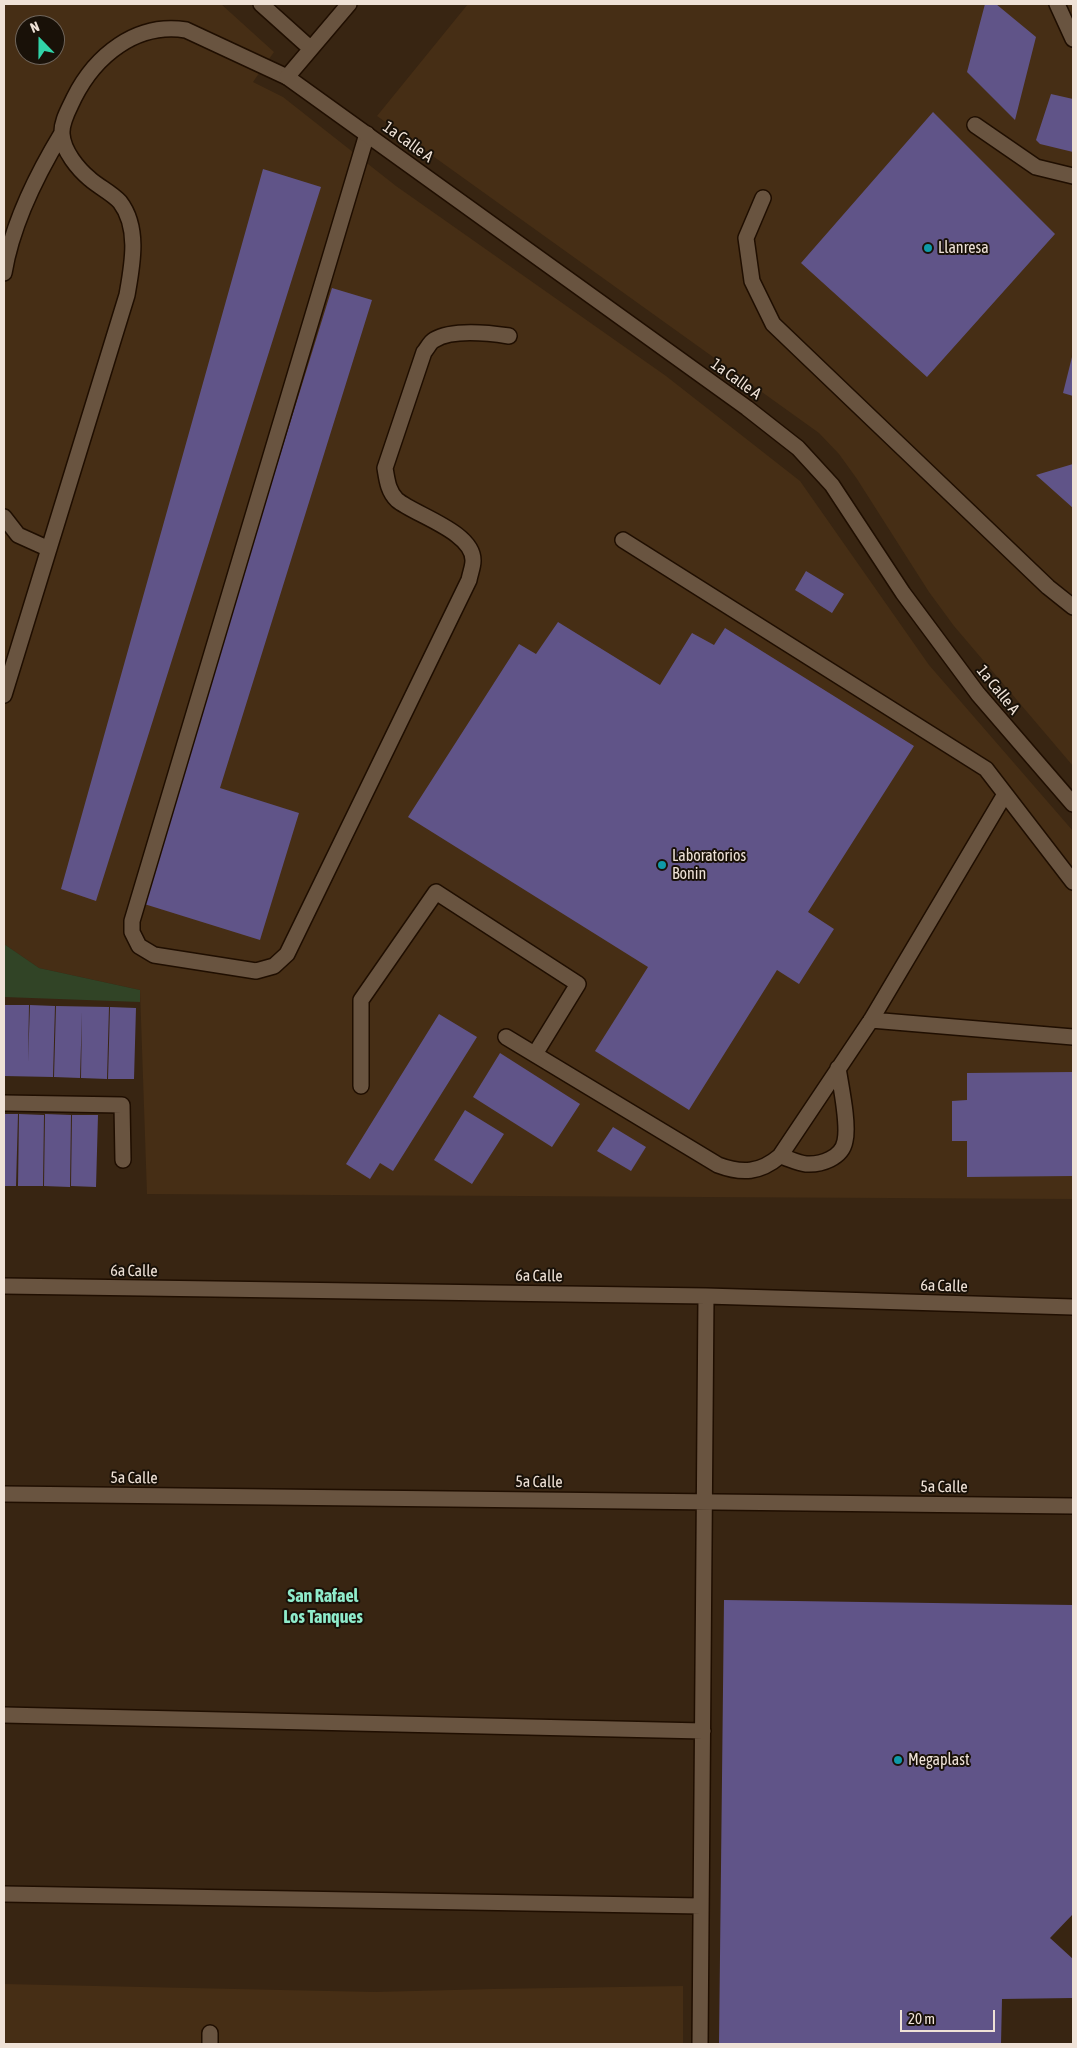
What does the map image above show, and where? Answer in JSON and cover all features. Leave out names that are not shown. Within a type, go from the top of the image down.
[{"type":"street","points":[[261,4],[310,48]]},
{"type":"street","points":[[287,76],[349,4]]},
{"type":"street","points":[[1057,4],[1073,39]]},
{"type":"street","name":"1a Calle A","points":[[4,274],[15,230],[45,162],[62,133],[66,113],[78,90],[100,58],[116,46],[148,30],[170,27],[186,30],[287,76],[747,408],[798,448],[832,485],[903,593],[978,694],[1073,804]]},
{"type":"street","points":[[975,126],[1036,167],[1073,176]]},
{"type":"street","points":[[4,695],[127,295],[133,264],[133,240],[120,202],[88,178],[74,162],[65,147],[62,133]]},
{"type":"street","points":[[367,134],[132,921],[132,932],[138,946],[154,955],[256,971],[274,966],[287,954],[469,580],[474,559],[468,545],[436,521],[397,500],[387,486],[385,468],[424,352],[434,340],[450,335],[485,333],[508,336]]},
{"type":"street","points":[[764,198],[746,238],[752,281],[773,324],[1048,587],[1073,607]]},
{"type":"street","points":[[4,517],[18,535],[49,549]]},
{"type":"street","points":[[623,540],[986,769],[1073,882]]},
{"type":"street","points":[[506,1037],[718,1165],[733,1170],[746,1171],[770,1164],[780,1156],[871,1020],[1005,794]]},
{"type":"street","points":[[361,1086],[361,1000],[436,892],[578,984],[535,1054]]},
{"type":"street","points":[[871,1020],[1073,1037]]},
{"type":"street","points":[[780,1156],[804,1164],[822,1163],[838,1155],[845,1142],[846,1130],[838,1068]]},
{"type":"street","points":[[4,1103],[122,1104],[123,1160]]},
{"type":"street","name":"6a Calle","points":[[4,1286],[706,1296],[1073,1307]]},
{"type":"street","points":[[700,2044],[706,1296]]},
{"type":"street","name":"5a Calle","points":[[4,1494],[1073,1506]]},
{"type":"street","points":[[4,1715],[703,1731]]},
{"type":"street","points":[[4,1894],[702,1906]]},
{"type":"shaded area","points":[[4,4],[221,4],[274,52],[253,82],[283,97],[396,186],[666,376],[800,481],[929,665],[1073,831],[1073,1199],[147,1194],[140,990],[39,968],[4,944]]},
{"type":"shaded area","points":[[468,4],[1073,4],[1073,766],[954,626],[929,592],[857,479],[839,454],[819,433],[377,116]]},
{"type":"shaded area","points":[[4,1984],[375,1992],[683,1986],[683,2044],[4,2044]]},
{"type":"green space","points":[[4,944],[39,968],[140,990],[140,1002],[4,997]]},
{"type":"building","points":[[985,4],[996,4],[1036,37],[1015,120],[967,72]]},
{"type":"building","points":[[1051,94],[1073,99],[1073,152],[1040,144],[1036,140]]},
{"type":"building","name":"Llanresa","points":[[933,112],[1055,234],[927,377],[801,263]]},
{"type":"building","points":[[263,169],[321,187],[96,901],[61,889]]},
{"type":"building","points":[[332,288],[372,300],[220,788],[299,813],[260,940],[141,903]]},
{"type":"building","points":[[1073,353],[1073,396],[1063,393]]},
{"type":"building","points":[[1073,464],[1073,508],[1036,475]]},
{"type":"building","points":[[806,571],[844,594],[832,613],[795,590]]},
{"type":"building","name":"Laboratorios Bonin","points":[[558,622],[660,685],[692,633],[714,645],[725,628],[914,746],[808,912],[834,929],[799,984],[777,970],[689,1110],[595,1051],[648,967],[408,817],[519,644],[536,654]]},
{"type":"building","points":[[4,1005],[29,1005],[28,1062],[30,1005],[55,1006],[53,1077],[4,1076]]},
{"type":"building","points":[[56,1006],[109,1007],[107,1079],[81,1078],[82,1012],[80,1078],[54,1077]]},
{"type":"building","points":[[110,1007],[136,1008],[134,1079],[108,1079]]},
{"type":"building","points":[[439,1014],[477,1037],[393,1171],[380,1163],[370,1179],[346,1164]]},
{"type":"building","points":[[500,1053],[580,1104],[552,1147],[473,1097]]},
{"type":"building","points":[[1073,1072],[1073,1176],[967,1177],[967,1141],[952,1141],[952,1101],[967,1100],[967,1073]]},
{"type":"building","points":[[465,1110],[504,1134],[472,1184],[434,1160]]},
{"type":"building","points":[[4,1114],[18,1114],[16,1186],[4,1186]]},
{"type":"building","points":[[19,1114],[44,1115],[43,1186],[18,1186]]},
{"type":"building","points":[[45,1114],[71,1115],[70,1187],[44,1186]]},
{"type":"building","points":[[72,1115],[98,1115],[96,1187],[71,1186]]},
{"type":"building","points":[[613,1127],[646,1147],[631,1171],[597,1151]]},
{"type":"building","name":"Megaplast","points":[[724,1600],[1073,1605],[1073,1914],[1050,1938],[1073,1959],[1073,1998],[1002,1999],[1001,2044],[719,2044]]},
{"type":"place","name":"Llanresa","points":[[928,248]]},
{"type":"place","name":"Laboratorios Bonin","points":[[662,865]]},
{"type":"place","name":"Megaplast","points":[[898,1760]]},
{"type":"district","name":"San Rafael Los Tanques","points":[[323,1606]]}]
